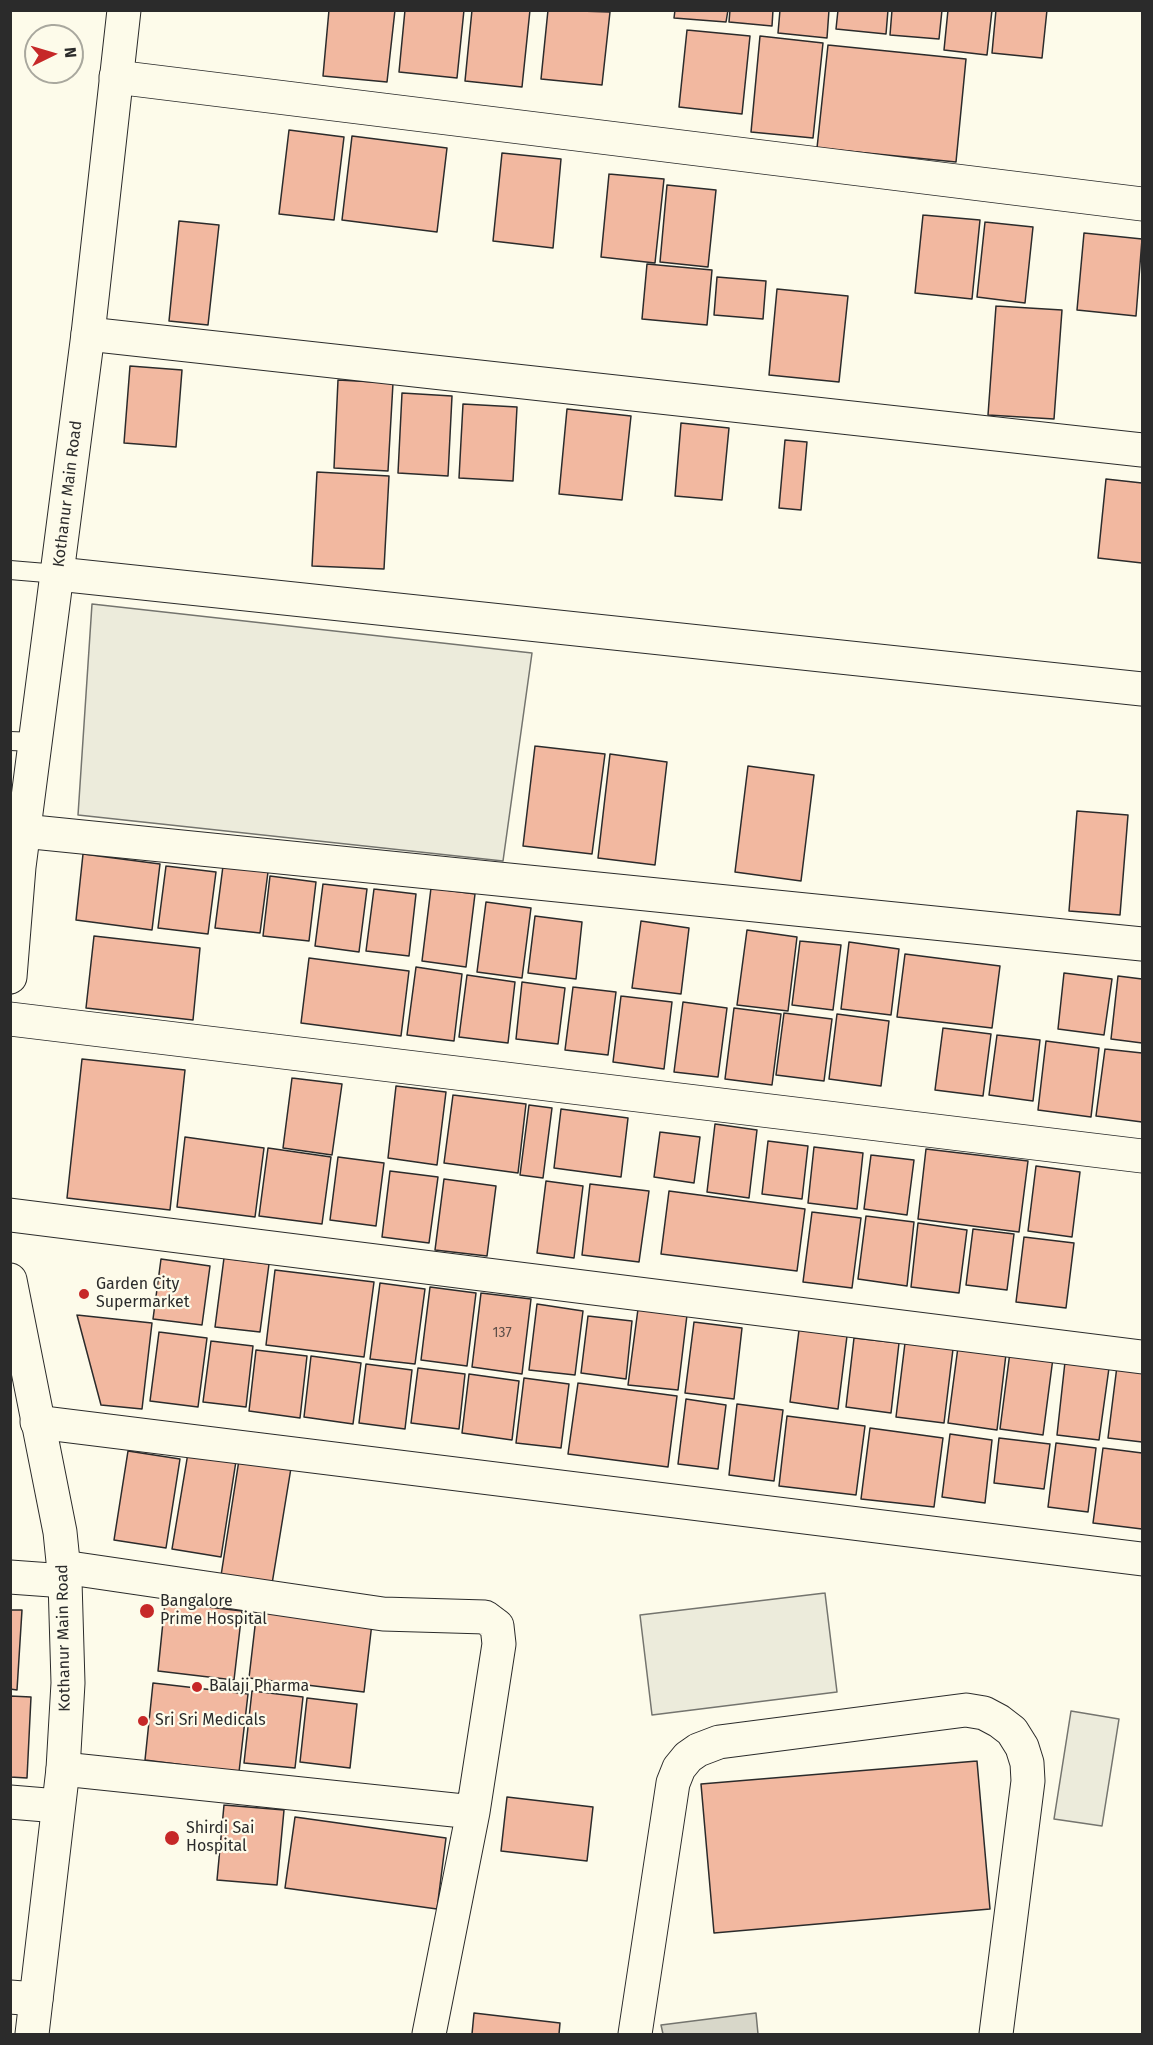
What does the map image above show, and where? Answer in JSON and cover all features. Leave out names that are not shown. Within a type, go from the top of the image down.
[{"type":"street","name":"Kothanur Main Road","points":[[10,977],[15,867],[23,831],[23,742],[58,574],[88,334],[124,10]]},
{"type":"street","points":[[116,77],[1143,204]]},
{"type":"street","points":[[88,334],[1143,450]]},
{"type":"street","points":[[58,574],[1143,689]]},
{"type":"street","points":[[23,831],[1143,944]]},
{"type":"street","points":[[10,1019],[1143,1156]]},
{"type":"street","points":[[10,1215],[1143,1357]]},
{"type":"street","name":"Kothanur Main Road","points":[[10,1280],[60,1532],[68,1683],[63,1769],[58,1806],[23,1998],[32,2034]]},
{"type":"street","points":[[37,1422],[1143,1559]]},
{"type":"street","points":[[10,1577],[64,1574],[383,1614],[485,1617],[497,1626],[499,1644],[473,1812],[429,2034]]},
{"type":"street","points":[[635,2034],[673,1783],[679,1768],[688,1757],[698,1749],[719,1742],[966,1710],[984,1713],[1012,1731],[1022,1746],[1027,1763],[1028,1781],[996,2034]]},
{"type":"street","points":[[63,1769],[473,1812]]},
{"type":"street","points":[[10,1802],[58,1806]]},
{"type":"lane","points":[[10,570],[58,574]]},
{"type":"shaded area","points":[[92,604],[532,653],[503,861],[78,815]]},
{"type":"shaded area","points":[[825,1593],[837,1692],[652,1715],[640,1615]]},
{"type":"shaded area","points":[[1071,1711],[1119,1719],[1102,1826],[1054,1819]]},
{"type":"shaded area","points":[[756,2013],[758,2034],[663,2034],[661,2025]]},
{"type":"building","points":[[329,10],[395,10],[387,82],[323,76]]},
{"type":"building","points":[[405,10],[464,10],[457,78],[399,72]]},
{"type":"building","points":[[472,10],[530,10],[522,87],[465,81]]},
{"type":"building","points":[[548,10],[610,12],[602,85],[541,79]]},
{"type":"building","points":[[675,10],[728,10],[726,22],[674,18]]},
{"type":"building","points":[[730,10],[773,10],[772,26],[729,22]]},
{"type":"building","points":[[780,10],[829,10],[827,38],[778,33]]},
{"type":"building","points":[[838,10],[888,10],[886,34],[836,29]]},
{"type":"building","points":[[892,10],[942,10],[939,39],[890,35]]},
{"type":"building","points":[[948,10],[992,10],[987,55],[944,50]]},
{"type":"building","points":[[996,10],[1047,10],[1042,58],[992,53]]},
{"type":"building","points":[[687,30],[750,36],[742,114],[679,107]]},
{"type":"building","points":[[760,36],[823,43],[813,138],[751,132]]},
{"type":"building","points":[[828,45],[966,59],[956,162],[817,148]]},
{"type":"building","points":[[289,130],[344,137],[334,220],[279,214]]},
{"type":"building","points":[[352,136],[447,148],[437,232],[342,220]]},
{"type":"building","points":[[502,153],[561,159],[553,248],[493,241]]},
{"type":"building","points":[[609,174],[664,179],[655,263],[601,257]]},
{"type":"building","points":[[667,185],[716,190],[708,267],[660,262]]},
{"type":"building","points":[[923,215],[980,220],[972,299],[915,293]]},
{"type":"building","points":[[179,221],[219,225],[208,325],[169,321]]},
{"type":"building","points":[[985,222],[1033,227],[1025,303],[977,297]]},
{"type":"building","points":[[1084,233],[1142,239],[1136,316],[1077,310]]},
{"type":"building","points":[[647,264],[712,270],[707,325],[642,319]]},
{"type":"building","points":[[717,277],[766,281],[763,319],[714,315]]},
{"type":"building","points":[[777,289],[848,296],[839,382],[769,375]]},
{"type":"building","points":[[996,306],[1062,310],[1054,419],[988,415]]},
{"type":"building","points":[[130,366],[182,370],[176,447],[124,443]]},
{"type":"building","points":[[338,380],[393,383],[388,471],[334,468]]},
{"type":"building","points":[[402,393],[452,396],[448,476],[398,473]]},
{"type":"building","points":[[463,404],[517,407],[513,481],[459,478]]},
{"type":"building","points":[[567,409],[631,416],[622,500],[559,494]]},
{"type":"building","points":[[681,423],[729,428],[722,500],[675,496]]},
{"type":"building","points":[[785,440],[807,442],[801,510],[779,508]]},
{"type":"building","points":[[317,472],[389,476],[384,569],[312,566]]},
{"type":"building","points":[[1106,479],[1142,483],[1142,563],[1098,558]]},
{"type":"building","points":[[535,746],[605,754],[592,854],[523,846]]},
{"type":"building","points":[[610,754],[667,762],[655,865],[598,858]]},
{"type":"building","points":[[748,766],[814,775],[801,881],[735,872]]},
{"type":"building","points":[[1077,811],[1128,815],[1120,915],[1069,911]]},
{"type":"building","points":[[83,854],[160,864],[152,930],[76,920]]},
{"type":"building","points":[[166,866],[216,872],[208,934],[158,928]]},
{"type":"building","points":[[223,866],[268,872],[260,933],[215,928]]},
{"type":"building","points":[[270,876],[316,882],[309,941],[263,936]]},
{"type":"building","points":[[323,884],[367,889],[359,952],[315,946]]},
{"type":"building","points":[[431,888],[475,894],[466,967],[422,961]]},
{"type":"building","points":[[374,889],[416,894],[409,956],[366,951]]},
{"type":"building","points":[[486,902],[531,908],[522,978],[477,972]]},
{"type":"building","points":[[535,916],[582,922],[576,979],[528,973]]},
{"type":"building","points":[[641,921],[689,928],[681,994],[632,988]]},
{"type":"building","points":[[747,930],[797,937],[788,1011],[737,1005]]},
{"type":"building","points":[[94,936],[200,948],[193,1020],[86,1008]]},
{"type":"building","points":[[800,941],[841,945],[833,1010],[792,1005]]},
{"type":"building","points":[[849,942],[899,949],[891,1015],[841,1009]]},
{"type":"building","points":[[905,954],[1000,966],[992,1028],[897,1017]]},
{"type":"building","points":[[309,958],[409,971],[401,1036],[301,1023]]},
{"type":"building","points":[[416,967],[462,974],[454,1041],[407,1035]]},
{"type":"building","points":[[1064,973],[1112,979],[1104,1035],[1058,1029]]},
{"type":"building","points":[[467,975],[515,982],[508,1043],[459,1037]]},
{"type":"building","points":[[1118,976],[1142,979],[1142,1043],[1111,1039]]},
{"type":"building","points":[[522,982],[565,988],[558,1044],[516,1039]]},
{"type":"building","points":[[573,987],[616,992],[608,1055],[565,1050]]},
{"type":"building","points":[[621,996],[672,1002],[664,1069],[613,1062]]},
{"type":"building","points":[[683,1002],[727,1008],[718,1077],[674,1072]]},
{"type":"building","points":[[734,1008],[781,1014],[772,1085],[725,1079]]},
{"type":"building","points":[[784,1013],[832,1019],[824,1081],[776,1075]]},
{"type":"building","points":[[837,1014],[889,1021],[881,1086],[829,1079]]},
{"type":"building","points":[[943,1028],[991,1034],[983,1096],[935,1090]]},
{"type":"building","points":[[997,1035],[1040,1040],[1033,1101],[989,1095]]},
{"type":"building","points":[[1046,1041],[1099,1048],[1091,1117],[1038,1110]]},
{"type":"building","points":[[1105,1049],[1142,1053],[1142,1122],[1096,1116]]},
{"type":"building","points":[[82,1059],[185,1070],[170,1210],[67,1198]]},
{"type":"building","points":[[292,1078],[342,1084],[332,1155],[283,1148]]},
{"type":"building","points":[[396,1086],[446,1092],[437,1165],[388,1158]]},
{"type":"building","points":[[453,1095],[526,1104],[518,1173],[444,1163]]},
{"type":"building","points":[[529,1105],[552,1108],[543,1178],[520,1175]]},
{"type":"building","points":[[561,1109],[628,1118],[621,1177],[554,1168]]},
{"type":"building","points":[[715,1124],[757,1130],[749,1198],[707,1192]]},
{"type":"building","points":[[660,1132],[700,1137],[694,1183],[654,1177]]},
{"type":"building","points":[[185,1137],[264,1148],[255,1217],[177,1207]]},
{"type":"building","points":[[768,1141],[808,1146],[802,1199],[762,1194]]},
{"type":"building","points":[[814,1147],[863,1153],[857,1209],[808,1203]]},
{"type":"building","points":[[268,1148],[331,1157],[322,1224],[259,1216]]},
{"type":"building","points":[[926,1149],[1028,1161],[1019,1232],[918,1219]]},
{"type":"building","points":[[871,1155],[914,1160],[907,1215],[864,1209]]},
{"type":"building","points":[[338,1157],[384,1163],[376,1226],[330,1220]]},
{"type":"building","points":[[1036,1166],[1080,1172],[1072,1237],[1028,1231]]},
{"type":"building","points":[[390,1171],[438,1177],[429,1243],[382,1237]]},
{"type":"building","points":[[444,1179],[496,1186],[487,1256],[435,1250]]},
{"type":"building","points":[[546,1181],[583,1186],[574,1258],[537,1253]]},
{"type":"building","points":[[590,1184],[649,1191],[639,1262],[582,1255]]},
{"type":"building","points":[[669,1191],[805,1209],[797,1271],[661,1254]]},
{"type":"building","points":[[812,1212],[861,1218],[852,1288],[803,1282]]},
{"type":"building","points":[[866,1216],[914,1222],[907,1286],[858,1279]]},
{"type":"building","points":[[918,1223],[967,1230],[959,1293],[911,1287]]},
{"type":"building","points":[[973,1229],[1014,1234],[1007,1290],[966,1285]]},
{"type":"building","points":[[1024,1237],[1074,1243],[1066,1308],[1016,1302]]},
{"type":"building","points":[[224,1258],[269,1264],[260,1332],[215,1327]]},
{"type":"building","points":[[161,1259],[210,1266],[202,1325],[153,1319]]},
{"type":"building","points":[[275,1270],[374,1282],[364,1357],[266,1345]]},
{"type":"building","points":[[380,1283],[425,1289],[415,1364],[370,1359]]},
{"type":"building","points":[[430,1287],[476,1293],[467,1366],[421,1360]]},
{"type":"building","points":[[481,1293],[531,1299],[522,1374],[472,1367]]},
{"type":"building","points":[[537,1304],[583,1311],[575,1375],[529,1370]]},
{"type":"building","points":[[638,1309],[687,1315],[678,1390],[628,1385]]},
{"type":"building","points":[[77,1315],[152,1323],[142,1409],[101,1405]]},
{"type":"building","points":[[588,1316],[632,1321],[626,1379],[581,1373]]},
{"type":"building","points":[[694,1322],[742,1328],[734,1399],[685,1393]]},
{"type":"building","points":[[799,1330],[847,1336],[838,1409],[790,1402]]},
{"type":"building","points":[[159,1332],[207,1338],[198,1407],[150,1401]]},
{"type":"building","points":[[854,1338],[899,1343],[891,1413],[846,1407]]},
{"type":"building","points":[[211,1341],[253,1346],[246,1407],[203,1402]]},
{"type":"building","points":[[905,1343],[953,1349],[944,1423],[896,1417]]},
{"type":"building","points":[[958,1347],[1006,1354],[997,1430],[948,1423]]},
{"type":"building","points":[[256,1350],[307,1356],[300,1418],[249,1411]]},
{"type":"building","points":[[1010,1352],[1053,1358],[1043,1435],[1000,1429]]},
{"type":"building","points":[[311,1356],[361,1363],[353,1424],[304,1417]]},
{"type":"building","points":[[1065,1362],[1109,1368],[1099,1440],[1057,1435]]},
{"type":"building","points":[[366,1364],[412,1370],[405,1429],[359,1423]]},
{"type":"building","points":[[1117,1366],[1142,1369],[1142,1442],[1108,1438]]},
{"type":"building","points":[[418,1368],[465,1374],[459,1429],[411,1423]]},
{"type":"building","points":[[469,1374],[519,1381],[512,1440],[462,1433]]},
{"type":"building","points":[[524,1378],[569,1384],[561,1448],[516,1443]]},
{"type":"building","points":[[578,1383],[677,1396],[668,1467],[568,1454]]},
{"type":"building","points":[[686,1399],[726,1405],[718,1469],[678,1464]]},
{"type":"building","points":[[737,1404],[783,1410],[774,1481],[729,1475]]},
{"type":"building","points":[[787,1416],[865,1426],[856,1495],[779,1486]]},
{"type":"building","points":[[870,1428],[943,1438],[934,1507],[861,1499]]},
{"type":"building","points":[[950,1434],[992,1440],[985,1503],[942,1497]]},
{"type":"building","points":[[999,1438],[1050,1444],[1044,1489],[994,1483]]},
{"type":"building","points":[[1056,1443],[1096,1448],[1088,1512],[1048,1507]]},
{"type":"building","points":[[1103,1448],[1142,1453],[1142,1529],[1093,1523]]},
{"type":"building","points":[[128,1451],[180,1459],[166,1548],[114,1540]]},
{"type":"building","points":[[188,1453],[236,1461],[221,1557],[172,1549]]},
{"type":"building","points":[[239,1460],[291,1468],[271,1590],[220,1582]]},
{"type":"building","points":[[165,1602],[242,1611],[234,1680],[158,1671]]},
{"type":"building","points":[[257,1609],[372,1623],[364,1692],[249,1678]]},
{"type":"building","points":[[10,1610],[22,1610],[17,1690],[10,1689]]},
{"type":"building","points":[[153,1683],[248,1694],[239,1772],[145,1760]]},
{"type":"building","points":[[252,1691],[303,1697],[295,1768],[244,1763]]},
{"type":"building","points":[[10,1696],[31,1697],[27,1778],[10,1777]]},
{"type":"building","points":[[307,1698],[357,1704],[350,1768],[300,1762]]},
{"type":"building","points":[[977,1761],[990,1909],[714,1933],[701,1784]]},
{"type":"building","points":[[507,1797],[593,1807],[587,1861],[501,1851]]},
{"type":"building","points":[[224,1805],[284,1810],[277,1885],[217,1880]]},
{"type":"building","points":[[295,1817],[446,1838],[437,1909],[285,1888]]},
{"type":"building","points":[[474,2013],[560,2023],[559,2034],[472,2034]]},
{"type":"place","name":"Garden City Supermarket","points":[[84,1294]]},
{"type":"place","name":"Bangalore Prime Hospital","points":[[147,1611]]},
{"type":"place","name":"Balaji Pharma","points":[[197,1687]]},
{"type":"place","name":"Sri Sri Medicals","points":[[143,1721]]},
{"type":"place","name":"Shirdi Sai Hospital","points":[[172,1838]]}]
